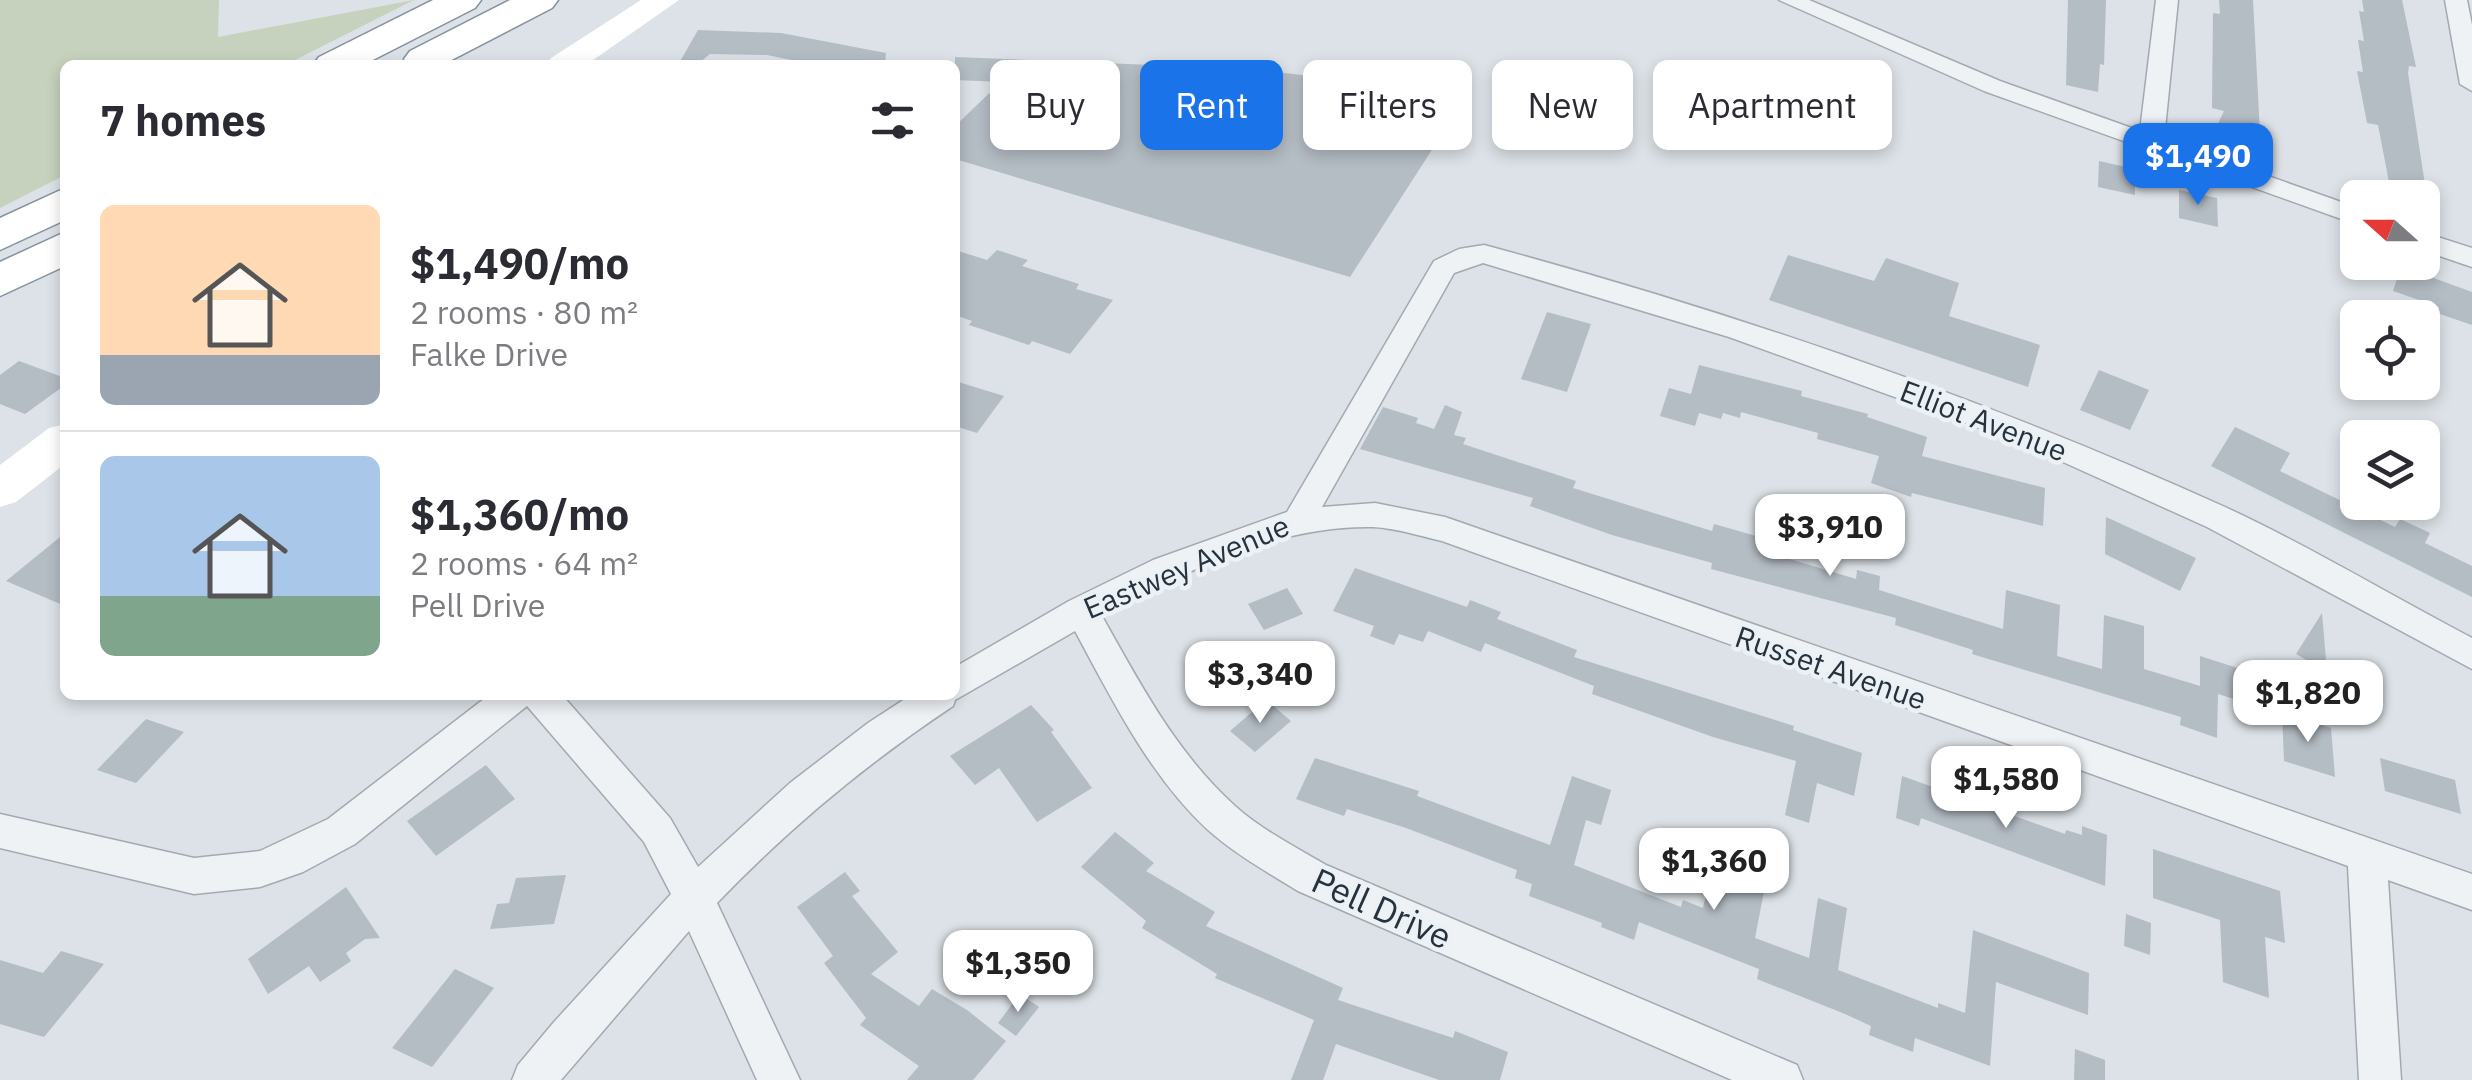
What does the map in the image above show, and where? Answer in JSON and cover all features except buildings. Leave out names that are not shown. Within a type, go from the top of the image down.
[{"type":"highway","points":[[343,60],[462,0]]},
{"type":"highway","points":[[423,60],[539,0]]},
{"type":"highway","points":[[0,236],[60,205]]},
{"type":"highway","points":[[0,281],[60,250]]},
{"type":"main road","points":[[571,60],[663,0]]},
{"type":"main road","points":[[0,490],[60,446]]},
{"type":"street","points":[[1790,0],[1976,80],[2340,211]]},
{"type":"street","points":[[2151,145],[2167,0]]},
{"type":"street","points":[[2456,0],[2472,84]]},
{"type":"street","points":[[2440,246],[2472,258]]},
{"type":"street","name":"Eastwey Avenue","points":[[960,682],[1081,611],[1190,561],[1298,521],[1444,267],[1468,255]]},
{"type":"street","name":"Elliot Avenue","points":[[1468,255],[1499,256],[1626,294],[2030,434],[2218,518],[2472,656]]},
{"type":"street","name":"Russet Avenue","points":[[1298,521],[1375,516],[1445,529],[2472,892]]},
{"type":"street","name":"Pell Drive","points":[[1081,611],[1157,744],[1222,818],[1264,850],[1312,878],[1782,1080]]},
{"type":"street","points":[[0,831],[194,876],[226,876],[273,867],[341,834],[509,700]]},
{"type":"street","points":[[545,700],[657,830],[694,898],[779,1080]]},
{"type":"street","points":[[532,1080],[612,985],[694,898],[848,758],[933,700]]},
{"type":"street","points":[[2366,854],[2380,1080]]},
{"type":"green space","points":[[0,0],[219,0],[218,37],[414,0],[295,60],[60,60],[60,178],[0,208]]}]
